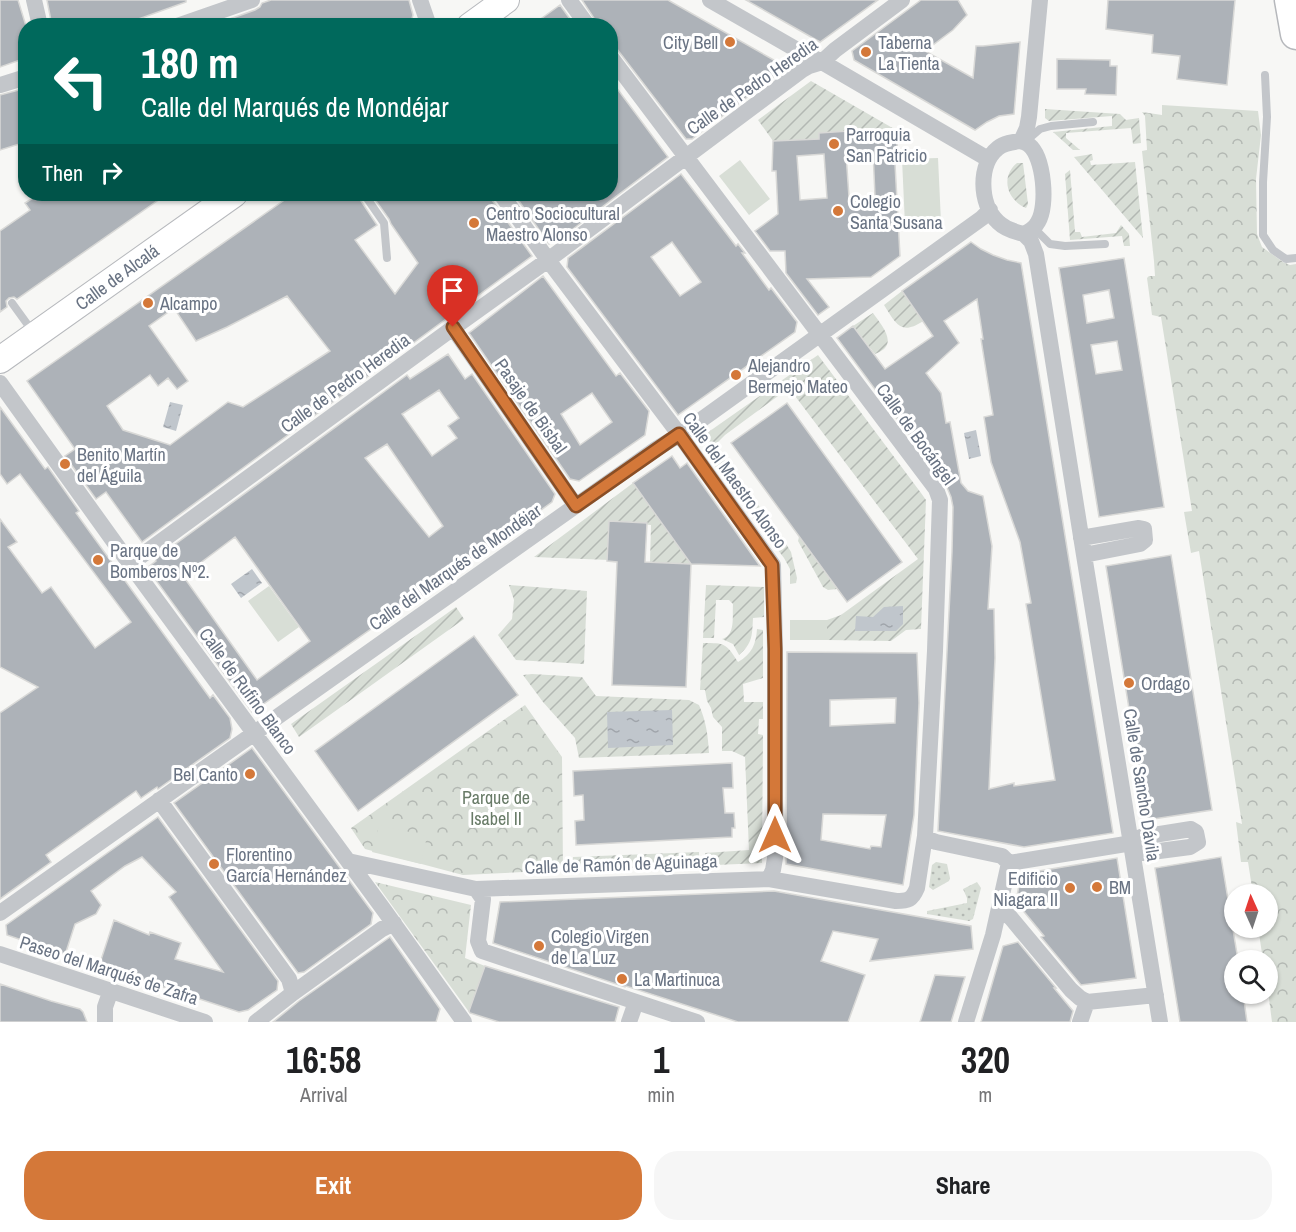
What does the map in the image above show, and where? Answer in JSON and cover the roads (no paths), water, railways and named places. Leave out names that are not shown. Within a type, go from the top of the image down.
[{"type":"highway","points":[[1290,0],[1296,34]]},
{"type":"main road","points":[[481,18],[506,0]]},
{"type":"main road","name":"Calle de Alcalá","points":[[0,360],[224,201]]},
{"type":"street","points":[[34,0],[38,18]]},
{"type":"street","points":[[200,18],[252,0]]},
{"type":"street","points":[[420,0],[426,18]]},
{"type":"street","points":[[569,0],[582,18]]},
{"type":"street","points":[[710,0],[988,159]]},
{"type":"street","name":"Calle de Pedro Heredia","points":[[130,564],[548,260],[802,70],[822,62],[902,0]]},
{"type":"street","points":[[1022,141],[1029,117],[1040,0]]},
{"type":"street","name":"Calle de Bocángel","points":[[618,67],[936,489],[940,500],[925,836],[914,896],[903,901],[896,901]]},
{"type":"street","points":[[0,85],[18,79]]},
{"type":"street","points":[[1022,141],[1035,152],[1038,160],[1043,184],[1043,209],[1039,222],[1029,231],[1014,231],[998,222],[990,210],[984,186],[985,172],[988,159],[999,147],[1010,142],[1022,141]]},
{"type":"street","name":"Calle del Maestro Alonso","points":[[506,201],[679,434],[772,565],[775,649],[775,858],[769,879]]},
{"type":"street","name":"Calle del Marqués de Mondéjar","points":[[0,913],[254,732],[687,430],[990,210]]},
{"type":"street","name":"Calle de Sancho Dávila","points":[[1029,231],[1036,254],[1160,1022]]},
{"type":"street","name":"Pasaje de Bisbal","points":[[453,327],[576,506]]},
{"type":"street","name":"Calle de Rufino Blanco","points":[[0,383],[464,1022]]},
{"type":"street","points":[[159,800],[288,979],[293,993]]},
{"type":"street","points":[[925,836],[936,842],[1002,856],[1009,864]]},
{"type":"street","points":[[1009,864],[1024,860],[1132,848]]},
{"type":"street","name":"Calle de Ramón de Aguinaga","points":[[348,861],[476,889],[769,879],[896,901]]},
{"type":"street","points":[[966,1022],[993,935],[1009,864]]},
{"type":"street","points":[[476,889],[483,899],[478,941],[483,951],[697,1022]]},
{"type":"street","points":[[1000,908],[1071,990],[1087,1002],[1156,995]]},
{"type":"street","points":[[256,1022],[382,929],[394,924]]},
{"type":"street","name":"Paseo del Marqués de Zafra","points":[[0,954],[205,1022]]},
{"type":"street","points":[[105,1022],[105,1007],[111,990]]},
{"type":"street","points":[[629,1022],[636,1002]]},
{"type":"street","points":[[1080,1022],[1087,1002]]},
{"type":"lane","points":[[1265,75],[1267,117],[1263,235],[1273,250],[1286,259],[1296,258]]},
{"type":"lane","points":[[1022,141],[1040,129],[1093,122]]},
{"type":"lane","points":[[369,201],[384,223],[387,258]]},
{"type":"lane","points":[[1029,231],[1050,244],[1065,246],[1105,244]]},
{"type":"lane","points":[[12,303],[35,335]]},
{"type":"water","points":[[170,402],[183,405],[176,431],[163,427]]},
{"type":"water","points":[[976,430],[981,456],[969,459],[964,433]]},
{"type":"water","points":[[252,569],[262,583],[241,598],[231,584]]},
{"type":"water","points":[[903,606],[903,624],[896,631],[855,631],[856,616],[873,617],[884,607]]},
{"type":"water","points":[[672,710],[673,745],[608,748],[607,712]]},
{"type":"place","name":"City Bell","points":[[730,42]]},
{"type":"place","name":"Taberna La Tienta","points":[[866,52]]},
{"type":"place","name":"Parroquia San Patricio","points":[[834,144]]},
{"type":"place","name":"Colegio Santa Susana","points":[[838,211]]},
{"type":"place","name":"Centro Sociocultural Maestro Alonso","points":[[474,223]]},
{"type":"place","name":"Alcampo","points":[[148,303]]},
{"type":"place","name":"Alejandro Bermejo Mateo","points":[[736,375]]},
{"type":"place","name":"Benito Martín del Águila","points":[[65,464]]},
{"type":"place","name":"Parque de Bomberos Nº2.","points":[[98,560]]},
{"type":"place","name":"Ordago","points":[[1129,683]]},
{"type":"place","name":"Bel Canto","points":[[250,774]]},
{"type":"place","name":"Florentino García Hernández","points":[[214,864]]},
{"type":"place","name":"BM","points":[[1097,887]]},
{"type":"place","name":"Edificio Niagara II","points":[[1070,888]]},
{"type":"place","name":"Colegio Virgen de La Luz","points":[[539,946]]},
{"type":"place","name":"La Martinuca","points":[[622,979]]},
{"type":"park label","name":"Parque de Isabel II","points":[[496,807]]}]
